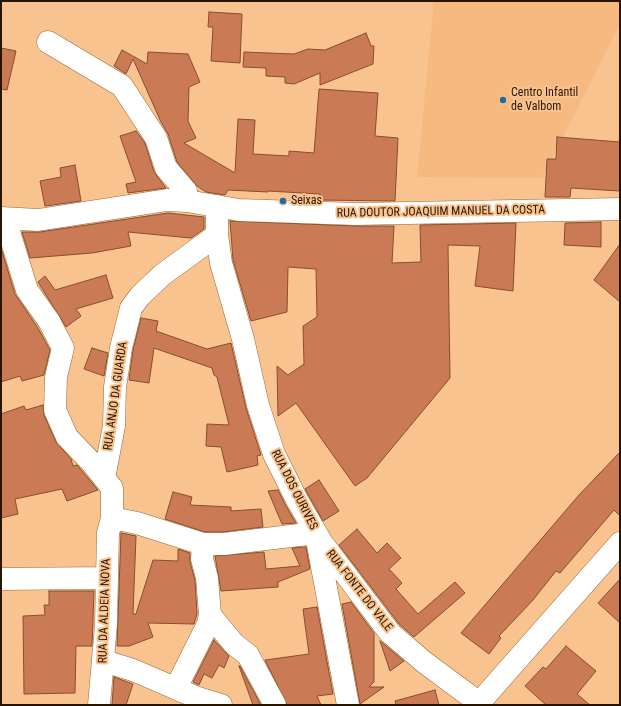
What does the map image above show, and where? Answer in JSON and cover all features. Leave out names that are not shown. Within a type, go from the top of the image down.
[{"type":"street","points":[[48,42],[122,86],[156,138],[166,168],[186,191],[187,201]]},
{"type":"street","name":"RUA DOUTOR JOAQUIM MANUEL DA COSTA","points":[[3,218],[38,220],[167,200],[187,201],[239,210],[355,214],[620,210]]},
{"type":"street","name":"RUA DOS OURIVES","points":[[217,206],[217,235],[221,263],[243,339],[258,405],[274,454],[319,538],[348,705]]},
{"type":"street","name":"RUA DA ALDEIA NOVA","points":[[3,218],[27,290],[48,321],[63,348],[56,377],[55,410],[68,437],[112,488],[112,518],[108,533],[104,662],[99,705]]},
{"type":"street","name":"RUA ANJO DA GUARDA","points":[[104,478],[114,426],[115,387],[121,348],[131,308],[140,296],[162,275],[217,235]]},
{"type":"street","points":[[112,518],[203,544],[319,538]]},
{"type":"street","name":"RUA FONTE DO VALE","points":[[319,538],[390,633],[424,662],[480,704]]},
{"type":"street","points":[[480,704],[620,543]]},
{"type":"street","points":[[176,688],[208,624],[210,615],[207,578],[202,559],[203,544]]},
{"type":"street","points":[[1,578],[106,578]]},
{"type":"street","points":[[210,615],[234,644],[248,655],[275,705]]},
{"type":"street","points":[[104,662],[133,670],[198,698],[221,705]]},
{"type":"shaded area","name":"Centro Infantil de Valbom","points":[[434,1],[620,1],[620,24],[542,178],[417,177]]},
{"type":"building","points":[[209,12],[242,14],[240,63],[211,61],[213,27],[208,27]]},
{"type":"building","points":[[366,33],[371,46],[374,46],[373,64],[320,85],[320,73],[294,84],[285,83],[285,77],[266,76],[266,68],[243,67],[244,52],[294,54],[308,49],[325,50]]},
{"type":"building","points":[[1,48],[16,51],[7,90],[1,89]]},
{"type":"building","points":[[122,50],[147,64],[148,52],[188,54],[200,82],[189,87],[188,121],[196,138],[184,143],[235,173],[238,119],[255,120],[253,154],[289,156],[289,151],[314,153],[319,89],[378,93],[375,136],[398,138],[395,201],[319,200],[320,194],[268,191],[228,190],[225,195],[206,192],[197,186],[177,162],[168,134],[161,122],[133,59],[126,74],[114,66]]},
{"type":"building","points":[[136,131],[145,143],[154,172],[166,188],[128,193],[126,184],[136,182],[120,136]]},
{"type":"building","points":[[557,137],[620,142],[620,191],[571,188],[570,197],[545,197],[547,159],[556,159]]},
{"type":"building","points":[[75,165],[81,201],[45,206],[40,181],[61,177],[60,168]]},
{"type":"building","points":[[168,213],[204,217],[204,229],[191,238],[128,232],[131,246],[92,253],[30,258],[22,232],[40,232]]},
{"type":"building","points":[[230,221],[394,226],[392,263],[421,262],[420,225],[516,223],[513,291],[475,286],[480,246],[448,245],[450,378],[367,478],[355,486],[296,403],[278,416],[277,366],[288,375],[304,364],[303,326],[317,317],[316,269],[288,267],[287,312],[251,321],[233,260]]},
{"type":"building","points":[[601,222],[601,247],[564,245],[565,223]]},
{"type":"building","points":[[620,244],[620,302],[594,280]]},
{"type":"building","points":[[1,248],[15,294],[38,328],[50,350],[44,375],[22,381],[20,376],[1,382]]},
{"type":"building","points":[[106,275],[113,298],[76,309],[81,316],[66,327],[38,282],[45,276],[55,290]]},
{"type":"building","points":[[141,318],[158,321],[156,331],[207,349],[231,343],[246,408],[261,455],[257,456],[258,465],[227,472],[221,447],[206,446],[207,424],[229,425],[217,377],[214,375],[212,368],[154,348],[149,383],[129,380],[133,350]]},
{"type":"building","points":[[92,348],[108,353],[104,376],[84,369]]},
{"type":"building","points":[[43,405],[44,415],[56,442],[71,459],[73,466],[77,465],[98,490],[67,501],[62,489],[15,499],[18,514],[1,518],[1,414],[24,406],[26,410]]},
{"type":"building","points":[[620,452],[620,516],[614,510],[560,573],[556,571],[533,600],[499,636],[501,638],[489,654],[461,633],[579,495]]},
{"type":"building","points":[[319,480],[339,511],[323,521],[305,489]]},
{"type":"building","points":[[278,490],[296,523],[282,524],[268,491]]},
{"type":"building","points":[[173,492],[192,497],[190,505],[231,507],[231,511],[261,509],[263,527],[223,532],[205,532],[165,519]]},
{"type":"building","points":[[357,529],[377,553],[387,543],[401,558],[389,569],[402,583],[396,589],[418,614],[455,582],[465,593],[414,637],[399,624],[339,545]]},
{"type":"building","points":[[121,533],[136,536],[133,614],[136,614],[153,560],[178,561],[178,549],[190,553],[190,562],[195,580],[197,614],[194,624],[148,623],[153,637],[129,646],[117,646]]},
{"type":"building","points":[[306,547],[310,569],[278,582],[278,587],[221,591],[215,556],[264,552],[266,569],[300,566],[292,548]]},
{"type":"building","points":[[620,579],[620,623],[598,603]]},
{"type":"building","points":[[49,591],[94,591],[92,646],[76,646],[75,693],[24,694],[23,616],[45,615],[44,605],[49,605]]},
{"type":"building","points":[[351,602],[374,633],[374,682],[369,687],[384,687],[360,704],[342,604]]},
{"type":"building","points":[[317,607],[333,694],[317,696],[321,705],[287,705],[265,660],[309,654],[303,609]]},
{"type":"building","points":[[214,640],[229,656],[224,668],[219,665],[212,678],[204,674],[199,685],[193,682]]},
{"type":"building","points":[[380,641],[404,661],[390,671]]},
{"type":"building","points":[[566,646],[596,671],[577,694],[590,705],[546,705],[525,686],[543,667],[546,669]]},
{"type":"building","points":[[240,666],[261,705],[253,705]]},
{"type":"building","points":[[114,677],[133,684],[126,705],[112,705]]},
{"type":"building","points":[[435,690],[439,705],[396,705],[395,701]]},
{"type":"place","name":"Centro Infantil de Valbom","points":[[503,100]]},
{"type":"place","name":"Seixas","points":[[283,201]]}]
